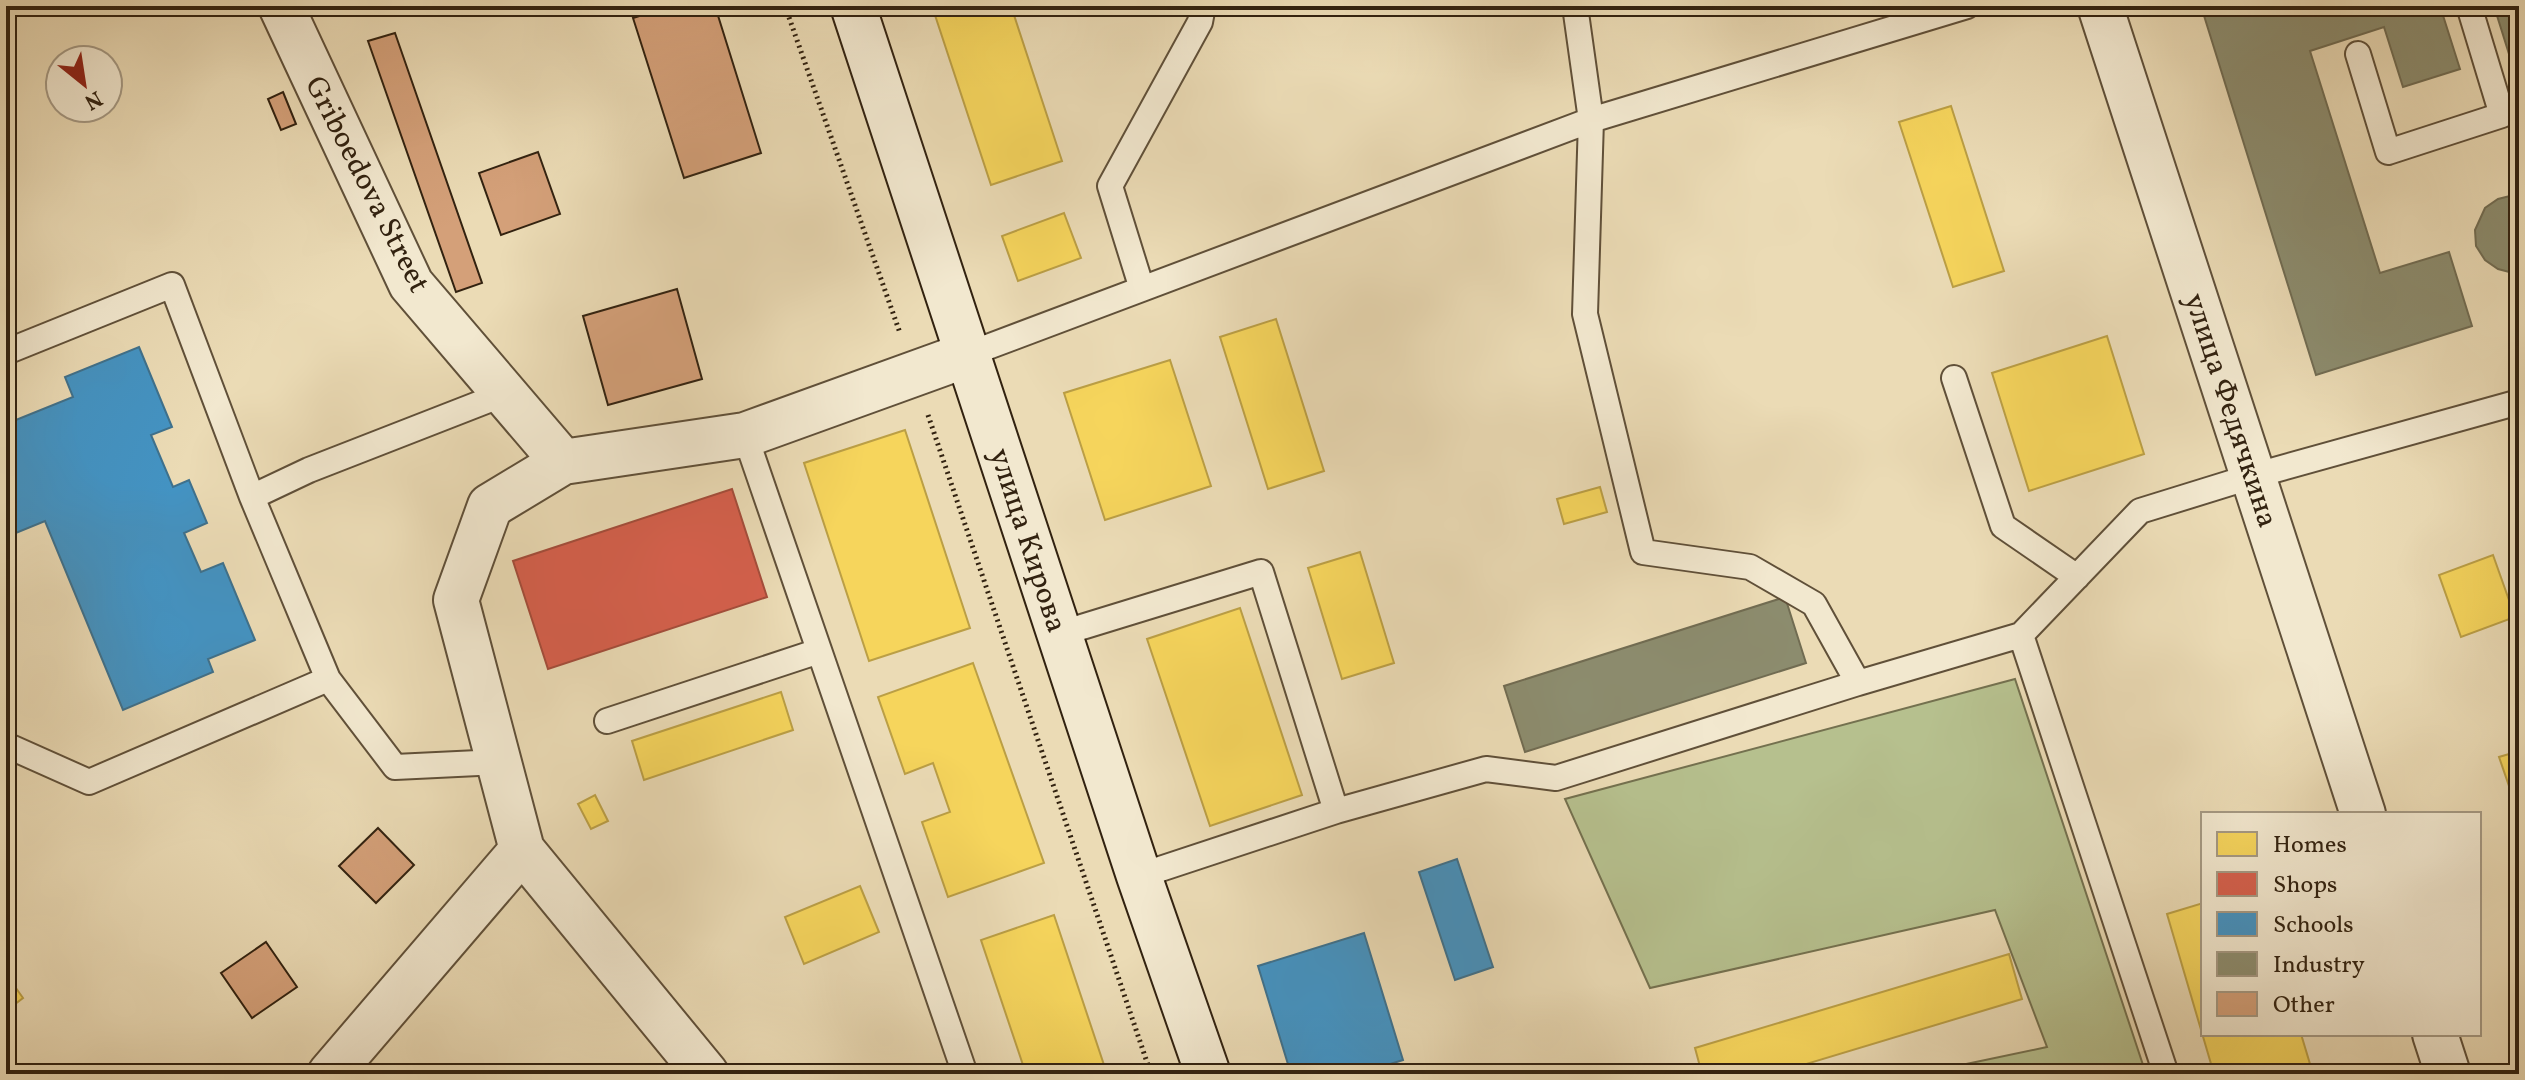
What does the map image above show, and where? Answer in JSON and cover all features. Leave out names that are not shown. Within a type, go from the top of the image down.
[{"type":"street","name":"Griboedova Street","points":[[281,6],[411,284],[563,462]]},
{"type":"street","name":"улица Кирова","points":[[853,6],[1139,876],[1208,1074]]},
{"type":"street","name":"улица Федячкина","points":[[2100,6],[2362,812]]},
{"type":"street","points":[[706,1074],[522,850],[456,600],[490,506],[563,462],[745,435],[969,354]]},
{"type":"street","points":[[330,1074],[522,850]]},
{"type":"street","points":[[2436,1036],[2448,1074]]},
{"type":"lane","points":[[1142,289],[1110,186],[1200,22],[1203,6]]},
{"type":"lane","points":[[1575,6],[1591,120],[1585,314],[1643,552],[1750,567],[1814,604],[1858,683]]},
{"type":"lane","points":[[969,354],[1591,120],[1967,6]]},
{"type":"lane","points":[[2358,54],[2388,152],[2502,115],[2469,6]]},
{"type":"lane","points":[[6,352],[172,285],[252,497],[328,679],[395,767],[499,762]]},
{"type":"lane","points":[[1954,378],[2003,526],[2077,577]]},
{"type":"lane","points":[[252,497],[309,470],[504,394]]},
{"type":"lane","points":[[1139,876],[1336,811],[1486,769],[1556,778],[2021,635],[2140,511],[2253,476],[2519,402]]},
{"type":"lane","points":[[745,435],[965,1074]]},
{"type":"lane","points":[[1059,634],[1261,572],[1336,811]]},
{"type":"lane","points":[[2021,635],[2166,1074]]},
{"type":"lane","points":[[607,721],[819,651]]},
{"type":"lane","points":[[6,745],[89,782],[328,679]]},
{"type":"path","points":[[785,6],[914,372],[1151,1074]]},
{"type":"green space","points":[[2015,679],[2146,1074],[1956,1074],[1952,1067],[2047,1047],[1995,910],[1650,988],[1565,799]]},
{"type":"building: Homes","points":[[932,6],[1011,6],[1062,161],[991,185]]},
{"type":"building: Homes","points":[[1951,106],[2004,271],[1953,287],[1899,122]]},
{"type":"building: Homes","points":[[1064,213],[1081,258],[1018,281],[1002,236]]},
{"type":"building: Homes","points":[[1276,319],[1324,471],[1268,489],[1220,337]]},
{"type":"building: Homes","points":[[2107,336],[2144,454],[2029,491],[1992,373]]},
{"type":"building: Homes","points":[[1170,360],[1211,486],[1105,520],[1064,393]]},
{"type":"building: Homes","points":[[905,430],[970,628],[869,661],[804,463]]},
{"type":"building: Homes","points":[[1600,487],[1607,512],[1564,524],[1557,499]]},
{"type":"building: Homes","points":[[1360,552],[1394,663],[1342,679],[1308,568]]},
{"type":"building: Homes","points":[[2493,555],[2515,617],[2461,637],[2439,575]]},
{"type":"building: Homes","points":[[1240,608],[1302,795],[1210,826],[1147,639]]},
{"type":"building: Homes","points":[[973,663],[1044,863],[948,897],[922,822],[950,812],[933,763],[905,774],[878,697]]},
{"type":"building: Homes","points":[[781,692],[793,730],[644,780],[632,741]]},
{"type":"building: Homes","points":[[2519,751],[2519,815],[2499,757]]},
{"type":"building: Homes","points":[[595,795],[608,821],[591,829],[578,804]]},
{"type":"building: Homes","points":[[860,886],[879,932],[804,964],[785,917]]},
{"type":"building: Homes","points":[[2201,904],[2201,1030],[2167,914]]},
{"type":"building: Homes","points":[[1054,915],[1107,1074],[1026,1074],[981,940]]},
{"type":"building: Homes","points":[[2009,954],[2022,999],[1773,1074],[1702,1074],[1695,1048]]},
{"type":"building: Homes","points":[[6,974],[23,998],[6,1011]]},
{"type":"building: Homes","points":[[2203,1036],[2302,1036],[2313,1074],[2214,1074]]},
{"type":"building: Shops","points":[[732,489],[767,597],[548,669],[513,561]]},
{"type":"building: Schools","points":[[139,347],[172,427],[151,435],[173,487],[189,480],[207,523],[184,533],[201,572],[223,563],[255,640],[208,659],[213,672],[123,710],[45,521],[6,537],[6,424],[73,397],[65,377]]},
{"type":"building: Schools","points":[[1457,859],[1493,967],[1455,980],[1419,872]]},
{"type":"building: Schools","points":[[1364,933],[1403,1060],[1358,1074],[1291,1074],[1258,966]]},
{"type":"building: Industry","points":[[2201,6],[2440,6],[2460,69],[2403,87],[2384,27],[2310,51],[2380,273],[2449,252],[2472,326],[2316,375]]},
{"type":"building: Industry","points":[[2494,6],[2519,6],[2519,86]]},
{"type":"building: Industry","points":[[2519,196],[2519,272],[2513,273],[2498,269],[2485,260],[2476,246],[2475,230],[2485,208],[2498,199]]},
{"type":"building: Industry","points":[[1785,597],[1806,663],[1525,752],[1504,686]]},
{"type":"building: Other","points":[[671,6],[715,6],[761,153],[684,178],[633,18]]},
{"type":"building: Other","points":[[395,33],[482,283],[456,292],[368,41]]},
{"type":"building: Other","points":[[283,92],[296,124],[281,130],[268,99]]},
{"type":"building: Other","points":[[538,152],[560,214],[501,235],[479,173]]},
{"type":"building: Other","points":[[677,289],[702,379],[608,405],[583,316]]},
{"type":"building: Other","points":[[378,828],[414,865],[376,903],[339,866]]},
{"type":"building: Other","points":[[266,942],[297,987],[252,1018],[221,973]]}]
